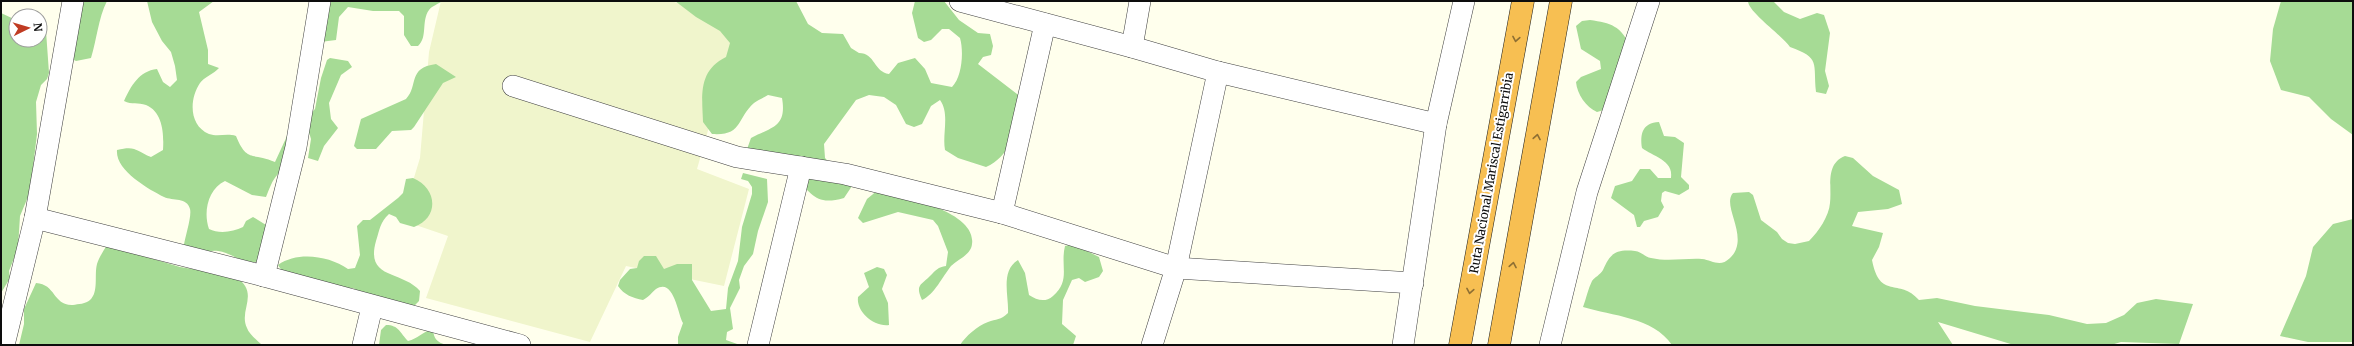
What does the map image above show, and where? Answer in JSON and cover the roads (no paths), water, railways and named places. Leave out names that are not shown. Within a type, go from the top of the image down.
[{"type":"highway","name":"Ruta Nacional Mariscal Estigarribia","points":[[1460,345],[1523,1]]},
{"type":"highway","points":[[1499,345],[1561,1]]},
{"type":"street","points":[[4,345],[35,218],[74,1]]},
{"type":"street","points":[[264,276],[296,147],[320,1]]},
{"type":"street","points":[[960,1],[1132,47],[1218,72],[1436,124]]},
{"type":"street","points":[[1132,47],[1140,1]]},
{"type":"street","points":[[1402,345],[1413,283],[1436,124],[1464,1]]},
{"type":"street","points":[[1550,345],[1587,192],[1649,1]]},
{"type":"street","points":[[1002,213],[1046,24]]},
{"type":"street","points":[[1152,345],[1176,268],[1218,72]]},
{"type":"street","points":[[514,86],[737,157],[845,174],[1002,213],[1176,268],[1413,283]]},
{"type":"street","points":[[758,345],[801,167]]},
{"type":"street","points":[[35,218],[264,276],[372,307],[520,345]]},
{"type":"street","points":[[363,345],[372,307]]}]
